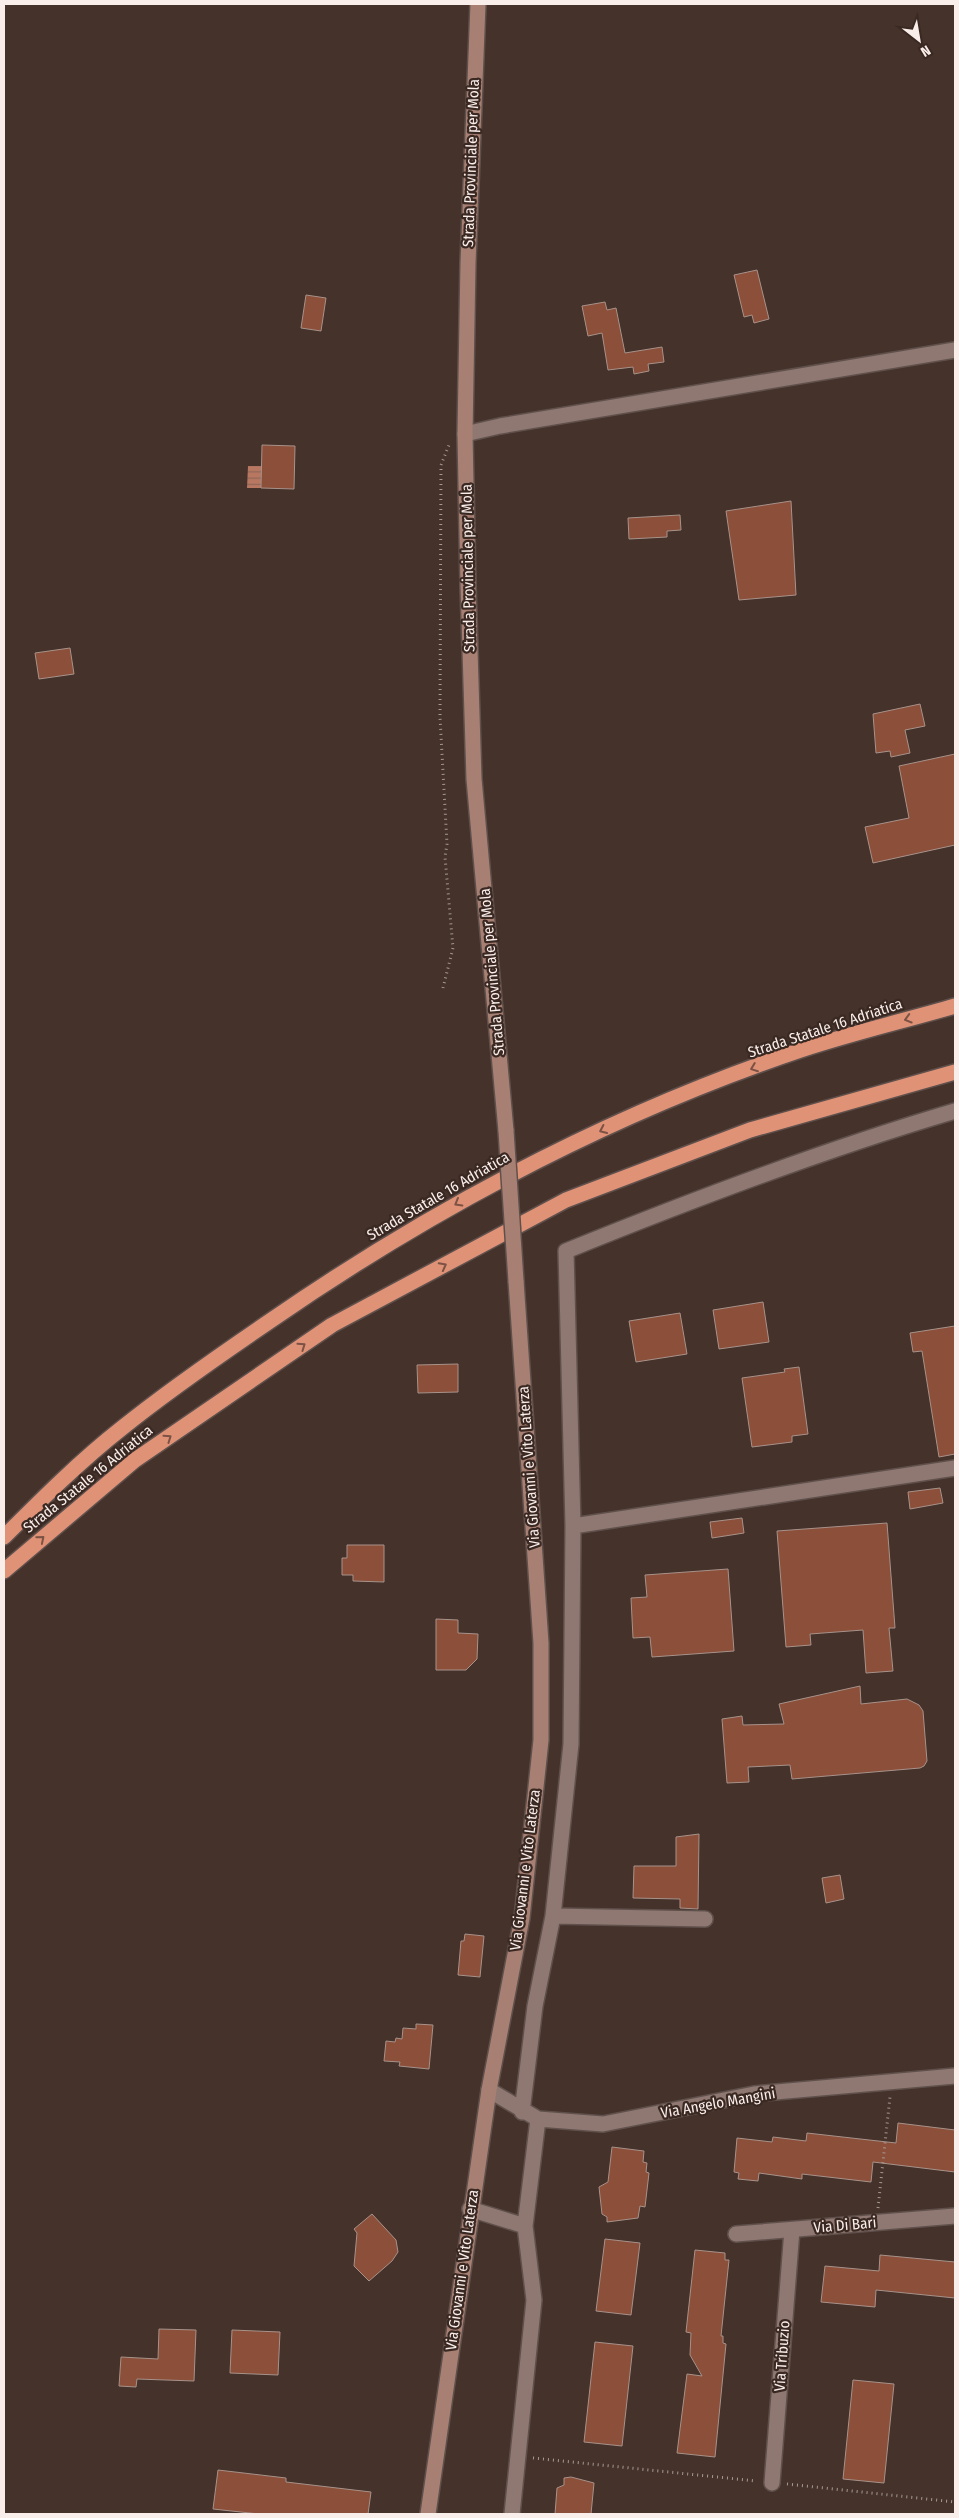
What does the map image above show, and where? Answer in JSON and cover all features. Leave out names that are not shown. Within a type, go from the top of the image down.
[{"type":"highway","name":"Strada Statale 16 Adriatica","points":[[4,1537],[121,1428],[216,1358],[320,1287],[416,1227],[501,1178],[609,1127],[690,1092],[801,1050],[955,1006]]},
{"type":"highway","name":"Strada Statale 16 Adriatica","points":[[4,1571],[135,1460],[332,1325],[566,1200],[750,1130],[955,1072]]},
{"type":"street","name":"Strada Provinciale per Mola","points":[[478,4],[468,263],[465,434],[474,780],[506,1132],[516,1281]]},
{"type":"street","points":[[465,434],[500,426],[955,350]]},
{"type":"street","points":[[522,2112],[535,2006],[554,1916],[571,1744],[573,1526],[566,1252],[690,1200],[875,1135],[955,1112]]},
{"type":"street","name":"Via Giovanni e Vito Laterza","points":[[428,2514],[470,2209],[489,2090],[522,1918],[540,1740],[541,1643],[516,1281]]},
{"type":"street","points":[[573,1526],[955,1468]]},
{"type":"street","points":[[554,1916],[705,1919]]},
{"type":"street","name":"Via Angelo Mangini","points":[[489,2090],[522,2112],[538,2119],[603,2124],[754,2094],[955,2076]]},
{"type":"street","points":[[512,2514],[534,2300],[525,2226],[538,2119]]},
{"type":"street","points":[[470,2209],[525,2226]]},
{"type":"street","name":"Via Di Bari","points":[[736,2234],[955,2216]]},
{"type":"street","name":"Via Tribuzio","points":[[772,2483],[792,2230]]},
{"type":"path","points":[[443,988],[453,948],[444,858],[447,844],[440,717],[442,465],[445,449],[451,441],[465,434]]},
{"type":"path","points":[[876,2222],[892,2082]]},
{"type":"path","points":[[518,2456],[955,2502]]},
{"type":"shaded area","points":[[248,466],[262,466],[261,488],[247,488]]},
{"type":"building","points":[[757,270],[769,319],[754,323],[752,315],[744,317],[734,275]]},
{"type":"building","points":[[306,295],[326,298],[321,331],[301,328]]},
{"type":"building","points":[[605,302],[607,310],[616,308],[625,353],[662,347],[664,362],[648,364],[649,371],[634,374],[633,367],[608,370],[602,333],[588,336],[582,306]]},
{"type":"building","points":[[262,445],[295,446],[294,489],[261,488]]},
{"type":"building","points":[[791,501],[796,595],[739,600],[726,511]]},
{"type":"building","points":[[680,515],[681,530],[667,531],[667,537],[629,539],[628,518]]},
{"type":"building","points":[[70,648],[74,674],[39,679],[35,653]]},
{"type":"building","points":[[920,704],[925,726],[905,730],[910,753],[891,757],[890,751],[876,753],[873,714]]},
{"type":"building","points":[[955,754],[955,845],[873,863],[865,827],[909,818],[899,766]]},
{"type":"building","points":[[763,1302],[769,1342],[719,1349],[713,1310]]},
{"type":"building","points":[[680,1313],[687,1354],[636,1362],[629,1321]]},
{"type":"building","points":[[955,1326],[955,1454],[939,1457],[922,1351],[913,1352],[910,1333]]},
{"type":"building","points":[[458,1364],[458,1392],[418,1393],[417,1365]]},
{"type":"building","points":[[799,1367],[808,1434],[792,1436],[792,1442],[752,1447],[742,1378],[785,1372],[784,1369]]},
{"type":"building","points":[[940,1488],[943,1503],[910,1509],[908,1492]]},
{"type":"building","points":[[742,1518],[744,1533],[712,1538],[710,1522]]},
{"type":"building","points":[[887,1523],[895,1628],[889,1628],[893,1671],[866,1673],[863,1630],[810,1634],[811,1645],[786,1647],[777,1531]]},
{"type":"building","points":[[347,1545],[384,1545],[384,1582],[353,1581],[353,1575],[342,1575],[342,1558],[347,1558]]},
{"type":"building","points":[[728,1569],[734,1651],[652,1657],[650,1637],[633,1638],[631,1598],[647,1597],[645,1575]]},
{"type":"building","points":[[436,1619],[458,1620],[458,1633],[478,1634],[477,1659],[466,1670],[436,1670]]},
{"type":"building","points":[[860,1686],[861,1704],[907,1699],[919,1705],[923,1711],[927,1761],[924,1766],[920,1768],[792,1779],[790,1765],[748,1767],[749,1782],[727,1783],[722,1719],[742,1716],[743,1725],[784,1724],[779,1704]]},
{"type":"building","points":[[699,1834],[698,1909],[680,1908],[680,1899],[633,1898],[634,1866],[676,1866],[676,1837]]},
{"type":"building","points":[[840,1875],[844,1899],[826,1903],[822,1878]]},
{"type":"building","points":[[465,1934],[484,1936],[480,1977],[458,1975],[461,1941],[464,1941]]},
{"type":"building","points":[[416,2024],[433,2025],[429,2069],[399,2066],[400,2062],[384,2061],[386,2041],[395,2042],[396,2038],[402,2039],[403,2028],[416,2029]]},
{"type":"building","points":[[898,2123],[955,2130],[955,2172],[873,2162],[871,2182],[802,2174],[802,2179],[759,2173],[758,2181],[738,2179],[739,2173],[734,2172],[737,2138],[772,2142],[773,2137],[806,2141],[807,2133],[896,2143]]},
{"type":"building","points":[[612,2147],[644,2151],[643,2162],[647,2163],[646,2172],[649,2173],[645,2207],[640,2206],[638,2218],[607,2222],[607,2217],[602,2214],[599,2187],[608,2182]]},
{"type":"building","points":[[372,2214],[396,2240],[398,2252],[392,2261],[369,2281],[354,2266],[357,2233],[354,2229]]},
{"type":"building","points":[[605,2239],[640,2243],[631,2315],[596,2311]]},
{"type":"building","points":[[695,2250],[725,2253],[725,2260],[729,2260],[721,2336],[723,2336],[723,2343],[726,2344],[715,2457],[677,2453],[687,2374],[702,2376],[690,2355],[691,2333],[686,2332]]},
{"type":"building","points":[[880,2255],[955,2262],[955,2298],[876,2290],[875,2307],[821,2302],[825,2266],[879,2271]]},
{"type":"building","points":[[159,2329],[196,2330],[194,2381],[137,2379],[136,2387],[119,2386],[121,2357],[158,2359]]},
{"type":"building","points":[[232,2330],[280,2332],[278,2375],[230,2373]]},
{"type":"building","points":[[595,2342],[633,2346],[622,2446],[584,2442]]},
{"type":"building","points":[[853,2380],[894,2384],[884,2483],[843,2479]]},
{"type":"building","points":[[218,2470],[286,2478],[286,2482],[371,2492],[368,2514],[259,2514],[213,2509]]},
{"type":"building","points":[[571,2477],[594,2483],[591,2514],[555,2514],[557,2488],[564,2485],[564,2478]]}]
